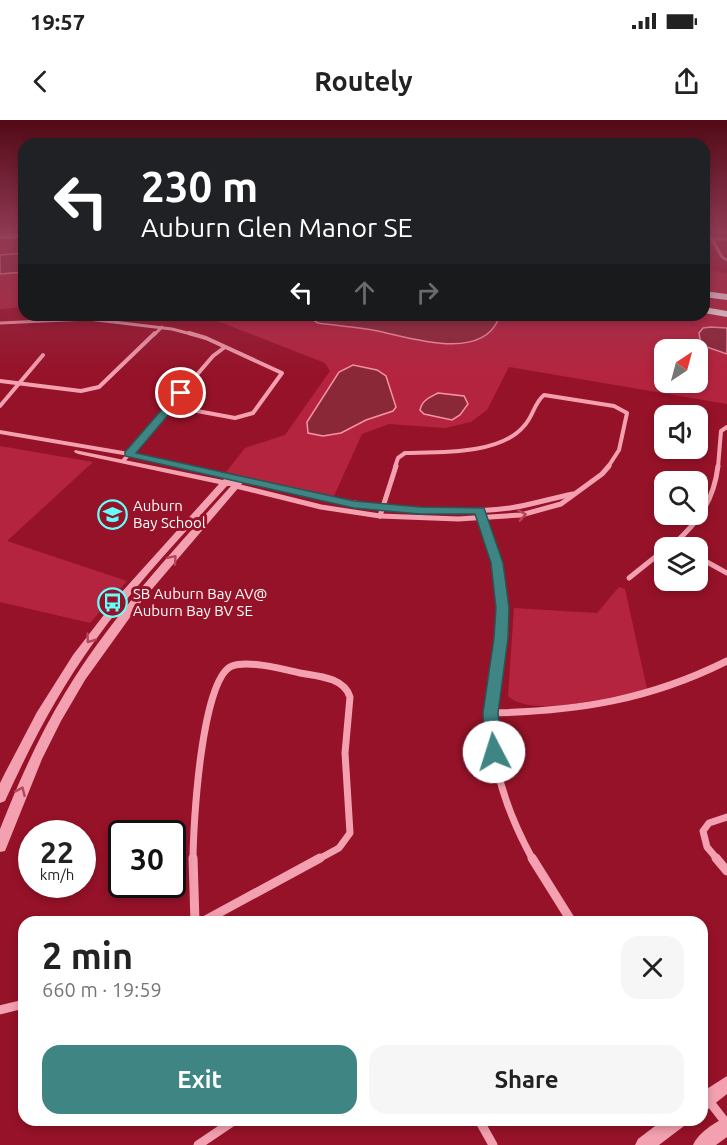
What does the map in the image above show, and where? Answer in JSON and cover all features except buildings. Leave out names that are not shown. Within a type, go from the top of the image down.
[{"type":"highway","points":[[710,295],[727,297]]},
{"type":"highway","points":[[710,311],[727,314]]},
{"type":"street","points":[[0,323],[39,321]]},
{"type":"street","points":[[99,321],[162,327],[197,335],[282,373],[253,413],[248,416],[235,418],[170,406]]},
{"type":"street","points":[[0,381],[81,392],[97,389],[162,327]]},
{"type":"street","points":[[126,457],[213,356],[225,347]]},
{"type":"street","points":[[0,406],[43,355]]},
{"type":"street","points":[[234,481],[321,507],[380,516],[423,519],[483,518],[536,512],[561,504],[588,486],[612,463],[619,450],[627,413],[614,406],[550,395],[539,399],[524,427],[497,444],[462,452],[402,454],[398,458],[380,516]]},
{"type":"street","points":[[683,537],[702,517],[712,499],[719,474],[721,431],[727,427]]},
{"type":"street","points":[[0,432],[324,499],[382,508],[420,511],[512,508],[573,494]]},
{"type":"street","points":[[0,439],[126,457]]},
{"type":"street","points":[[719,474],[727,476]]},
{"type":"street","points":[[0,797],[32,732],[90,639],[125,595],[234,481]]},
{"type":"street","points":[[0,846],[39,753],[80,678],[129,609],[234,481]]},
{"type":"street","points":[[480,510],[497,563],[502,608],[501,638],[491,713],[494,752],[508,807],[537,869],[568,916]]},
{"type":"street","points":[[629,578],[654,557]]},
{"type":"street","points":[[708,563],[727,573]]},
{"type":"street","points":[[491,713],[558,711],[620,702],[674,687],[727,661]]},
{"type":"street","points":[[195,916],[192,814],[201,746],[222,675],[232,665],[248,663],[339,682],[348,690],[350,697],[345,753],[350,826],[348,839],[339,848],[213,916]]},
{"type":"street","points":[[727,816],[709,824],[704,831],[706,847],[727,871]]},
{"type":"street","points":[[0,1010],[18,1006]]},
{"type":"street","points":[[708,1096],[727,1084]]},
{"type":"street","points":[[702,1145],[727,1125],[708,1103]]},
{"type":"street","points":[[198,1145],[226,1126]]},
{"type":"street","points":[[482,1126],[493,1145]]},
{"type":"street","points":[[644,1145],[670,1126]]},
{"type":"shaded area","points":[[0,280],[18,280],[18,308],[0,309]]},
{"type":"shaded area","points":[[710,280],[727,280],[727,404],[662,393],[708,393],[708,339],[654,339],[654,392],[509,367],[487,410],[471,422],[445,428],[389,424],[362,434],[333,498],[226,472],[245,448],[285,435],[330,371],[325,363],[217,321],[710,321]]},
{"type":"shaded area","points":[[315,321],[497,321],[489,333],[476,340],[444,344]]},
{"type":"shaded area","points":[[703,328],[727,328],[727,354],[708,347],[708,339],[700,339],[699,333]]},
{"type":"shaded area","points":[[353,365],[377,370],[386,376],[396,407],[393,411],[366,420],[341,433],[323,436],[308,433],[307,422],[339,372]]},
{"type":"shaded area","points":[[438,393],[464,396],[468,404],[460,415],[452,420],[424,414],[420,410],[423,404]]},
{"type":"shaded area","points":[[0,446],[93,462],[7,541],[127,581],[90,623],[0,602]]},
{"type":"shaded area","points":[[619,587],[625,589],[647,689],[554,706],[519,703],[508,696],[514,608],[597,613]]},
{"type":"place","name":"Auburn Bay School","points":[[112,514]]},
{"type":"place","name":"SB Auburn Bay AV@ Auburn Bay BV SE","points":[[112,602]]},
{"type":"route","points":[[181,393],[129,454],[354,505],[420,511],[480,510],[497,563],[501,584],[501,638],[492,691],[491,713],[494,752]]}]
